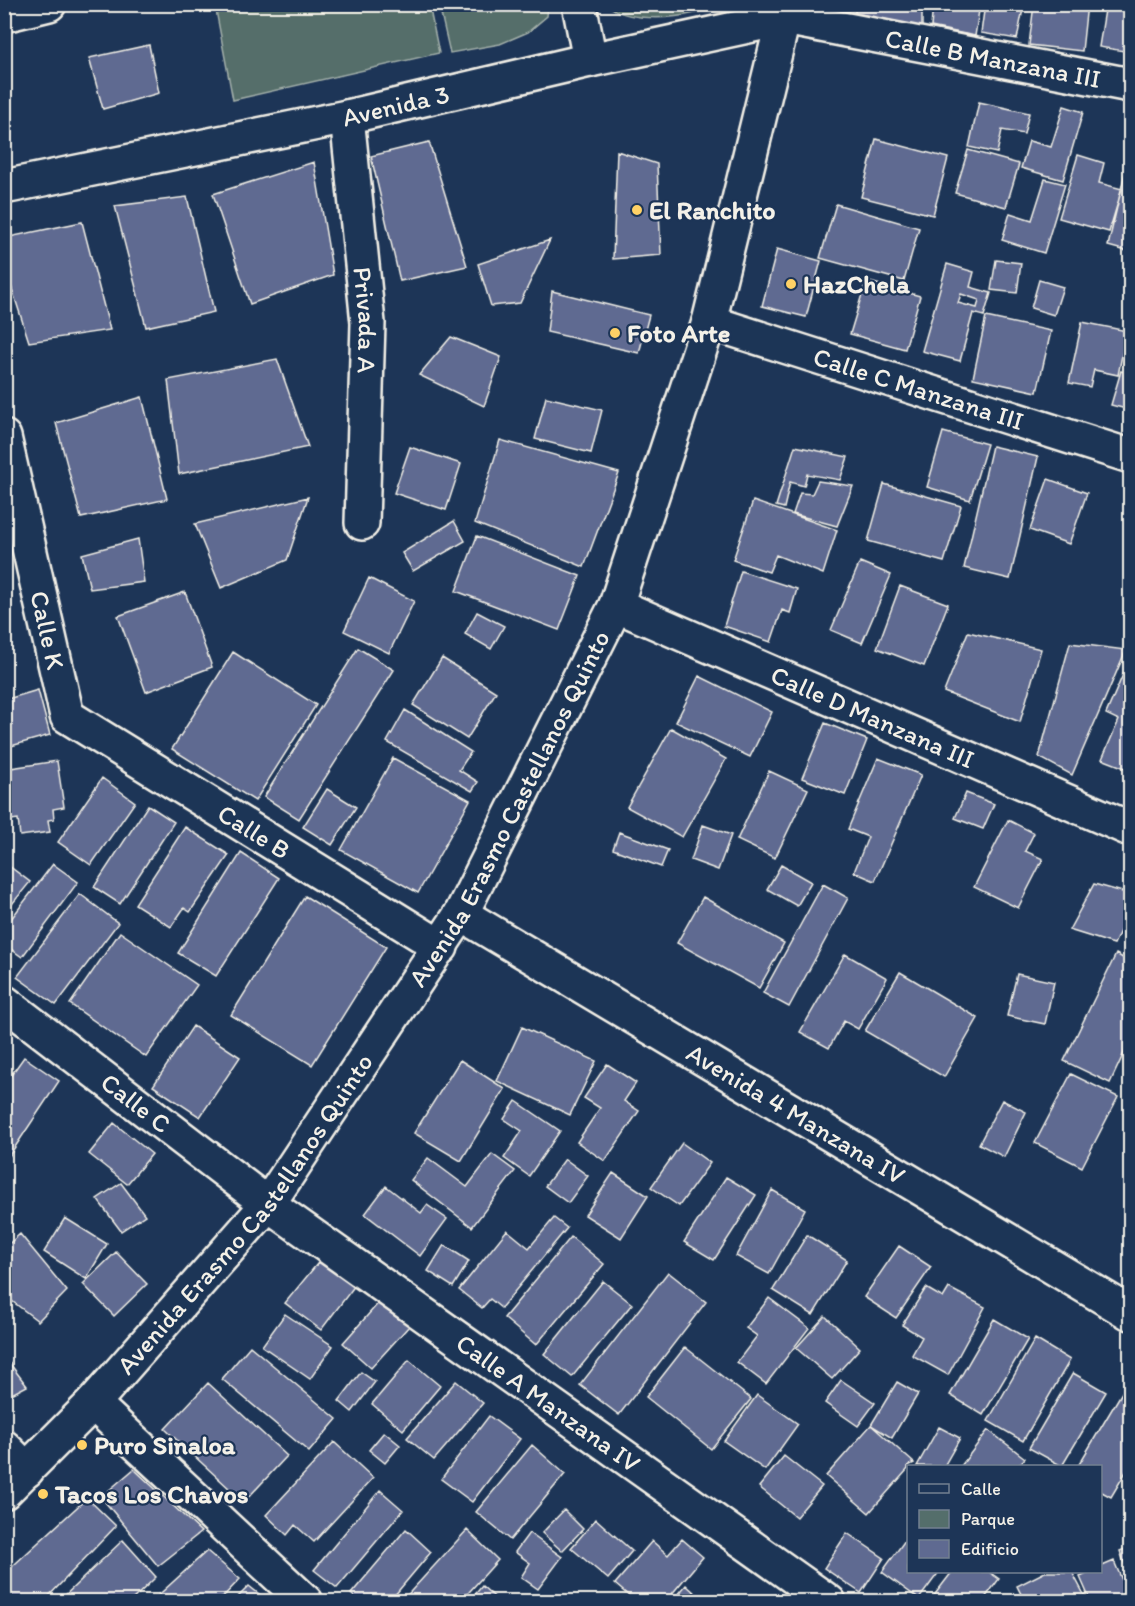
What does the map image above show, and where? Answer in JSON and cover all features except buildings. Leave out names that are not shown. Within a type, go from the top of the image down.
[{"type":"street","points":[[4,15],[49,4]]},
{"type":"street","points":[[579,4],[590,60]]},
{"type":"street","name":"Avenida 3","points":[[4,187],[347,117],[786,11]]},
{"type":"street","name":"Calle B Manzana III","points":[[786,11],[1131,85]]},
{"type":"street","name":"Avenida Erasmo Castellanos Quinto","points":[[12,1470],[93,1403],[268,1204],[461,914],[616,605],[709,322],[786,11]]},
{"type":"street","name":"Privada A","points":[[347,117],[368,323],[362,523]]},
{"type":"street","name":"Calle C Manzana III","points":[[709,322],[1131,456]]},
{"type":"street","name":"Calle K","points":[[4,437],[67,716]]},
{"type":"street","name":"Calle D Manzana III","points":[[616,605],[1131,829]]},
{"type":"street","name":"Calle B","points":[[67,716],[441,946]]},
{"type":"street","name":"Avenida 4 Manzana IV","points":[[461,914],[1131,1313]]},
{"type":"street","name":"Calle C","points":[[4,1002],[268,1204]]},
{"type":"street","name":"Calle A Manzana IV","points":[[268,1204],[829,1602]]},
{"type":"street","points":[[93,1403],[306,1602]]},
{"type":"green space","points":[[439,4],[548,5],[547,16],[528,32],[500,44],[450,53]]},
{"type":"green space","points":[[215,5],[429,5],[439,53],[233,100]]},
{"type":"green space","points":[[608,5],[717,5],[685,15],[649,18],[626,14]]},
{"type":"place","name":"El Ranchito","points":[[637,210]]},
{"type":"place","name":"HazChela","points":[[791,284]]},
{"type":"place","name":"Foto Arte","points":[[615,333]]},
{"type":"place","name":"Puro Sinaloa","points":[[82,1445]]},
{"type":"place","name":"Tacos Los Chavos","points":[[43,1494]]}]
